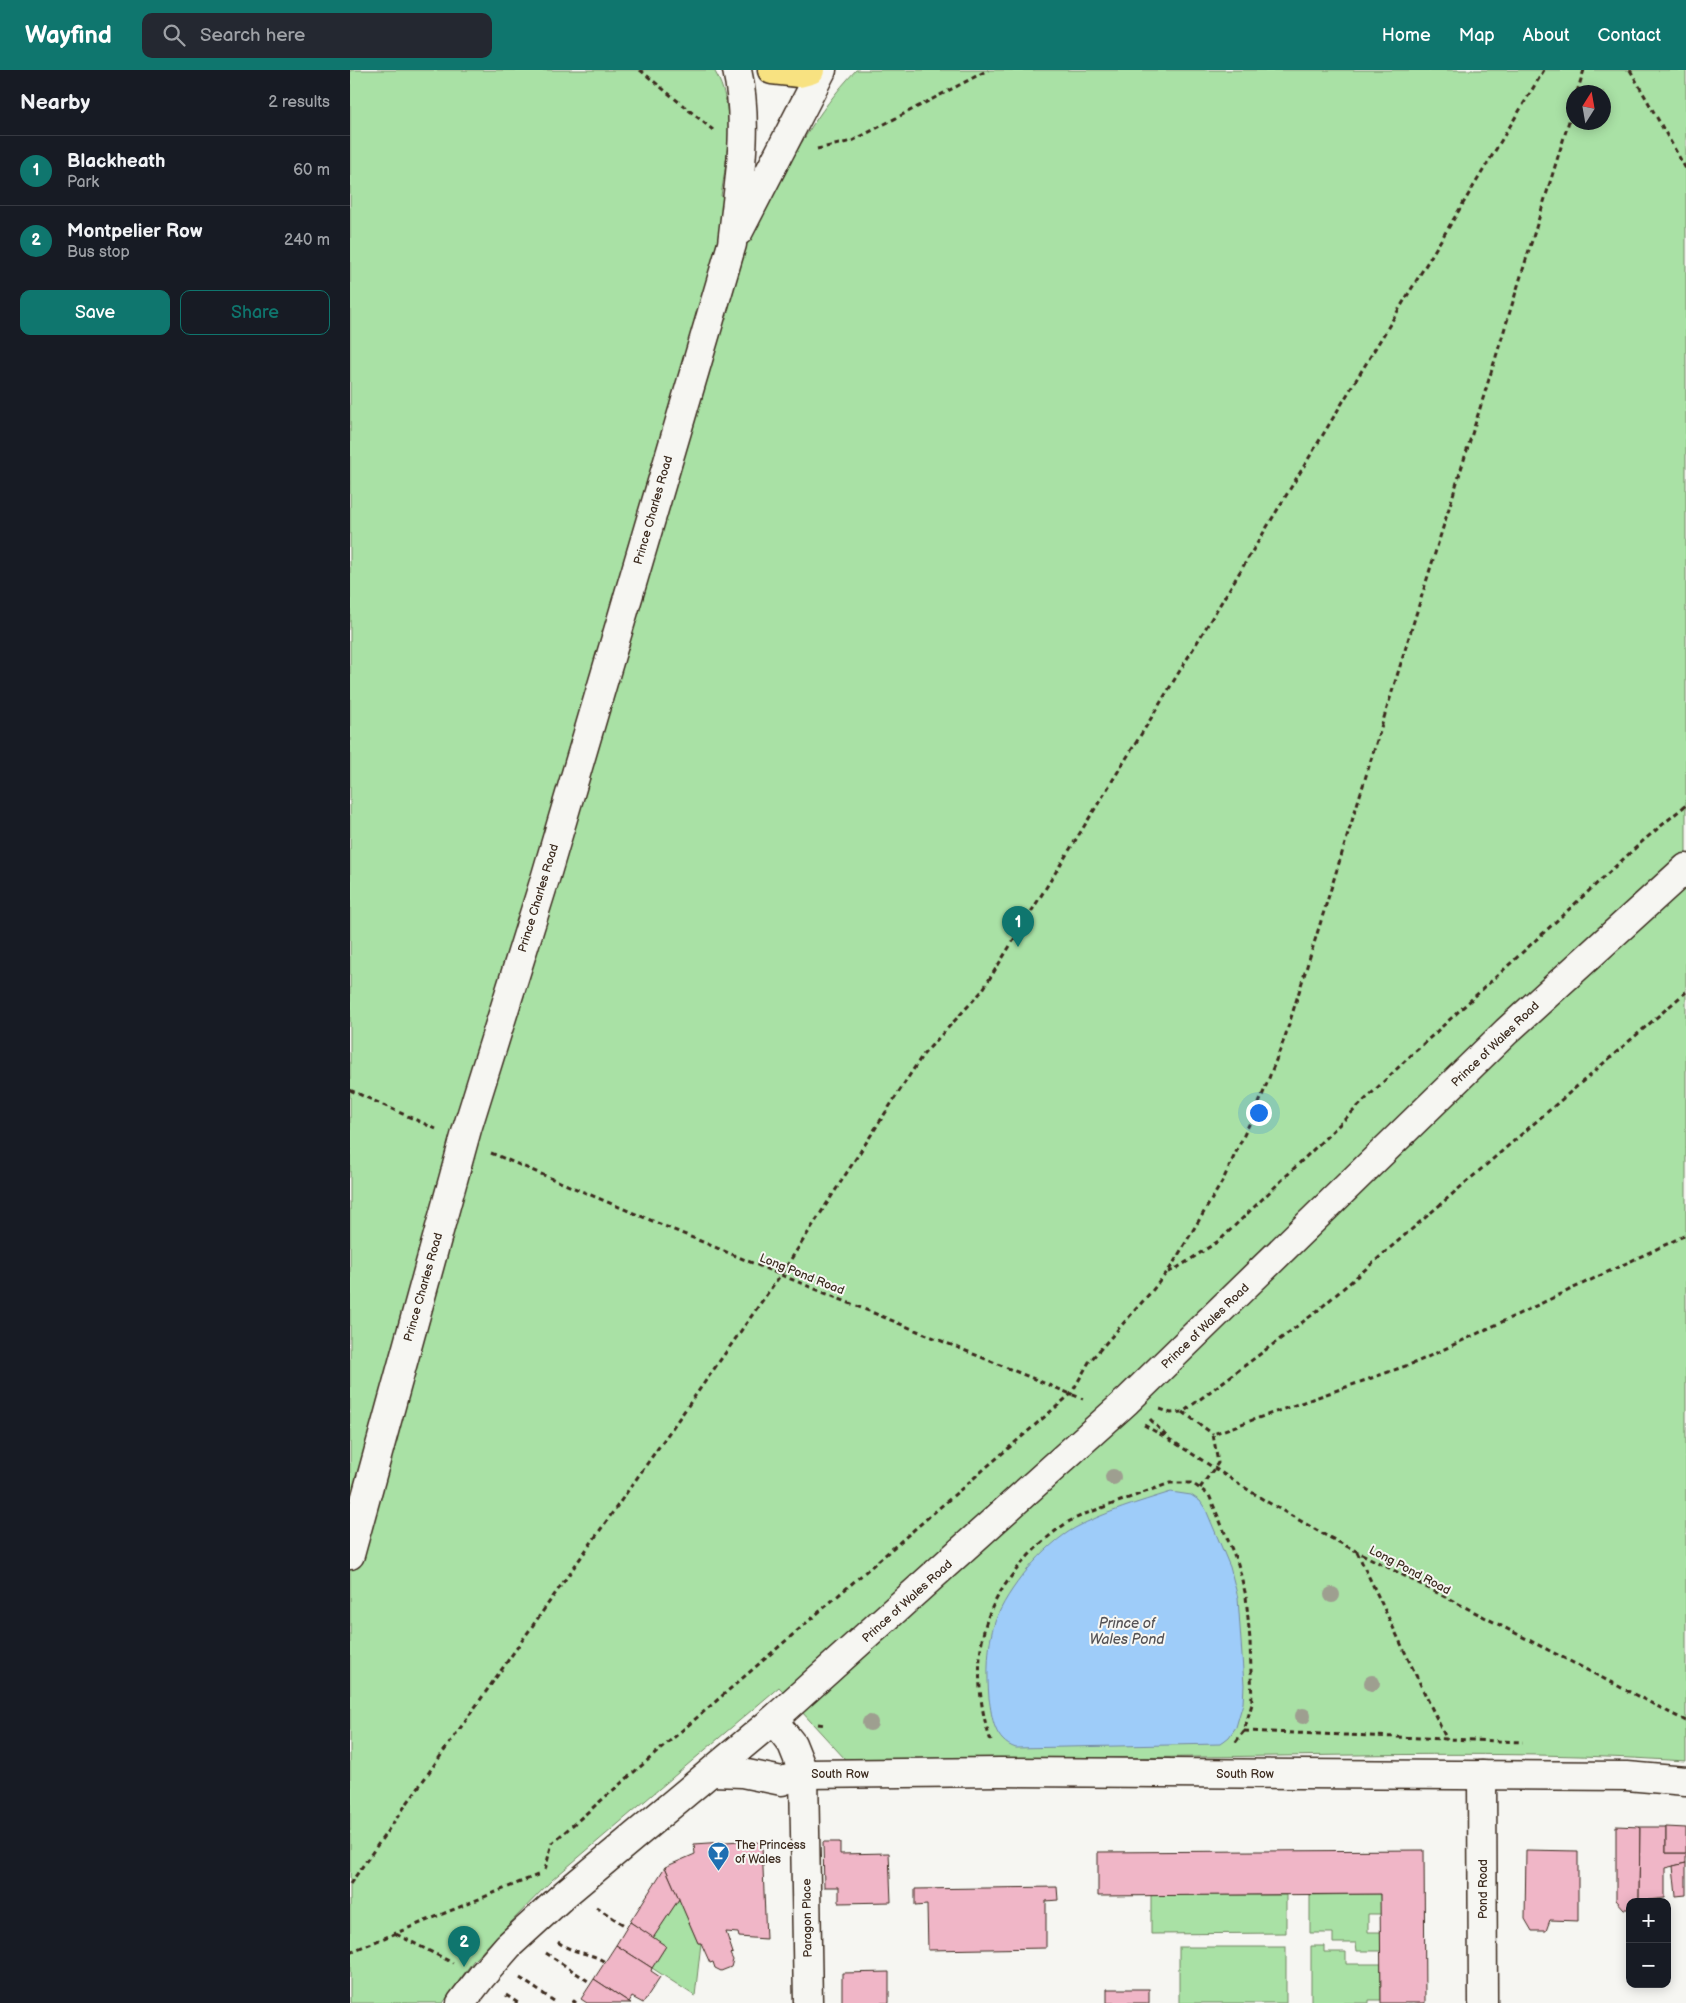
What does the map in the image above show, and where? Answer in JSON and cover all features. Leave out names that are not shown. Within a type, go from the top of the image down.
[{"type":"highway","points":[[772,70],[799,73],[810,70]]},
{"type":"street","name":"Prince Charles Road","points":[[350,1555],[466,1135],[547,869],[732,244],[743,142],[742,108],[737,70]]},
{"type":"street","name":"Prince Charles Road","points":[[732,244],[822,70]]},
{"type":"street","name":"Prince of Wales Road","points":[[461,2003],[508,1946],[565,1894],[773,1720],[1128,1401],[1507,1031],[1686,868]]},
{"type":"street","name":"South Row","points":[[773,1720],[792,1744],[804,1774]]},
{"type":"street","name":"South Row","points":[[712,1772],[742,1773],[782,1781],[804,1774],[1021,1772],[1627,1776],[1686,1781]]},
{"type":"street","name":"Paragon Place","points":[[804,1774],[808,2003]]},
{"type":"street","name":"Pond Road","points":[[1482,1775],[1483,2003]]},
{"type":"path","points":[[640,70],[715,132]]},
{"type":"path","points":[[974,70],[975,75]]},
{"type":"path","points":[[811,150],[852,141],[975,75],[988,70]]},
{"type":"path","points":[[350,1884],[780,1275],[922,1056],[982,992],[1160,703],[1544,70]]},
{"type":"path","points":[[1580,85],[1584,70]]},
{"type":"path","points":[[1630,70],[1686,169]]},
{"type":"path","points":[[545,1872],[552,1843],[1072,1394],[1089,1362],[1166,1273],[1222,1182],[1275,1064],[1567,130]]},
{"type":"path","points":[[1166,1273],[1174,1270],[1220,1240],[1407,1059],[1644,840],[1686,805]]},
{"type":"path","points":[[1157,1408],[1171,1413],[1183,1412],[1316,1312],[1686,992]]},
{"type":"path","points":[[350,1090],[440,1130]]},
{"type":"path","name":"Long Pond Road","points":[[486,1151],[780,1275],[1086,1400]]},
{"type":"path","points":[[1213,1434],[1417,1362],[1686,1235]]},
{"type":"path","points":[[1183,1412],[1213,1434],[1218,1463],[1200,1488]]},
{"type":"path","name":"Long Pond Road","points":[[1148,1416],[1169,1438],[1264,1500],[1357,1552],[1686,1721]]},
{"type":"path","points":[[1140,1423],[1169,1438]]},
{"type":"path","points":[[993,1746],[984,1720],[980,1695],[983,1635],[987,1619],[1013,1576],[1039,1546],[1060,1527],[1085,1514],[1170,1483],[1188,1483],[1200,1488],[1209,1495],[1238,1564],[1246,1596],[1252,1695],[1249,1718],[1244,1731],[1526,1742]]},
{"type":"path","points":[[1357,1552],[1447,1740]]},
{"type":"path","points":[[818,1724],[826,1725]]},
{"type":"path","points":[[545,1872],[549,1876]]},
{"type":"path","points":[[350,1952],[545,1872]]},
{"type":"path","points":[[593,1903],[627,1927]]},
{"type":"path","points":[[396,1934],[460,1966]]},
{"type":"path","points":[[555,1939],[566,1949],[587,1956],[597,1957],[605,1962]]},
{"type":"path","points":[[543,1950],[591,1983]]},
{"type":"path","points":[[518,1976],[557,2003]]},
{"type":"path","points":[[503,1993],[518,2003]]},
{"type":"green space","points":[[350,70],[714,70],[726,100],[728,116],[726,164],[721,196],[767,207],[806,135],[856,70],[1686,70],[1686,1761],[1585,1756],[1483,1754],[845,1759],[779,1687],[552,1880],[474,1960],[443,2003],[350,2003]]},
{"type":"green space","points":[[1380,1894],[1381,1914],[1368,1914],[1368,1932],[1381,1932],[1381,1951],[1357,1951],[1356,1943],[1333,1943],[1333,1933],[1310,1933],[1310,1895]]},
{"type":"green space","points":[[1151,1895],[1286,1895],[1286,1933],[1151,1934]]},
{"type":"green space","points":[[679,1899],[698,1943],[701,1943],[695,1996],[652,1968],[666,1946],[653,1938]]},
{"type":"green space","points":[[1311,1946],[1324,1946],[1324,1952],[1346,1952],[1346,1964],[1381,1964],[1381,2000],[1369,2000],[1369,2003],[1311,2003]]},
{"type":"green space","points":[[1179,1947],[1286,1947],[1286,2003],[1179,2003]]},
{"type":"water","name":"Prince of Wales Pond","points":[[1171,1492],[1191,1495],[1200,1501],[1206,1510],[1230,1567],[1238,1598],[1244,1685],[1243,1703],[1236,1727],[1229,1737],[1220,1744],[1016,1748],[1009,1745],[995,1728],[993,1721],[989,1698],[988,1670],[992,1631],[1008,1596],[1017,1582],[1039,1557],[1051,1545],[1075,1528],[1110,1512]]},
{"type":"building","points":[[1616,1826],[1640,1827],[1639,1898],[1626,1898],[1626,1909],[1616,1900]]},
{"type":"building","points":[[1640,1827],[1666,1827],[1666,1853],[1686,1853],[1686,1863],[1665,1868],[1665,1898],[1639,1898]]},
{"type":"building","points":[[1666,1827],[1686,1828],[1686,1853],[1666,1853]]},
{"type":"building","points":[[741,1841],[742,1843],[758,1842],[762,1845],[766,1939],[739,1937],[738,1933],[726,1932],[733,1953],[730,1954],[733,1960],[731,1967],[721,1971],[715,1968],[713,1962],[710,1963],[701,1943],[698,1943],[665,1867],[695,1854],[694,1844]]},
{"type":"building","points":[[823,1842],[840,1842],[840,1854],[889,1853],[891,1902],[839,1903],[839,1887],[824,1887]]},
{"type":"building","points":[[1424,1850],[1425,2003],[1381,2003],[1380,1894],[1098,1896],[1098,1852]]},
{"type":"building","points":[[1526,1850],[1578,1851],[1578,1921],[1550,1920],[1546,1931],[1532,1931],[1525,1919]]},
{"type":"building","points":[[1686,1863],[1686,1895],[1676,1896],[1673,1866]]},
{"type":"building","points":[[665,1867],[679,1899],[653,1938],[630,1922]]},
{"type":"building","points":[[1057,1887],[1058,1900],[1046,1901],[1046,1948],[928,1950],[927,1905],[915,1906],[915,1889]]},
{"type":"building","points":[[630,1922],[666,1946],[652,1968],[616,1945]]},
{"type":"building","points":[[616,1945],[652,1968],[651,1971],[660,1977],[643,2003],[632,1997],[629,2002],[594,1979]]},
{"type":"building","points":[[889,1972],[889,2003],[842,2003],[842,1973]]},
{"type":"building","points":[[594,1979],[631,2003],[587,2003],[581,1999]]},
{"type":"building","points":[[1107,1989],[1149,1989],[1149,2003],[1107,2003]]},
{"type":"place","name":"Blackheath","points":[[1018,947]]},
{"type":"place","name":"The Princess of Wales","points":[[719,1871]]},
{"type":"place","name":"Montpelier Row","points":[[464,1967]]}]
